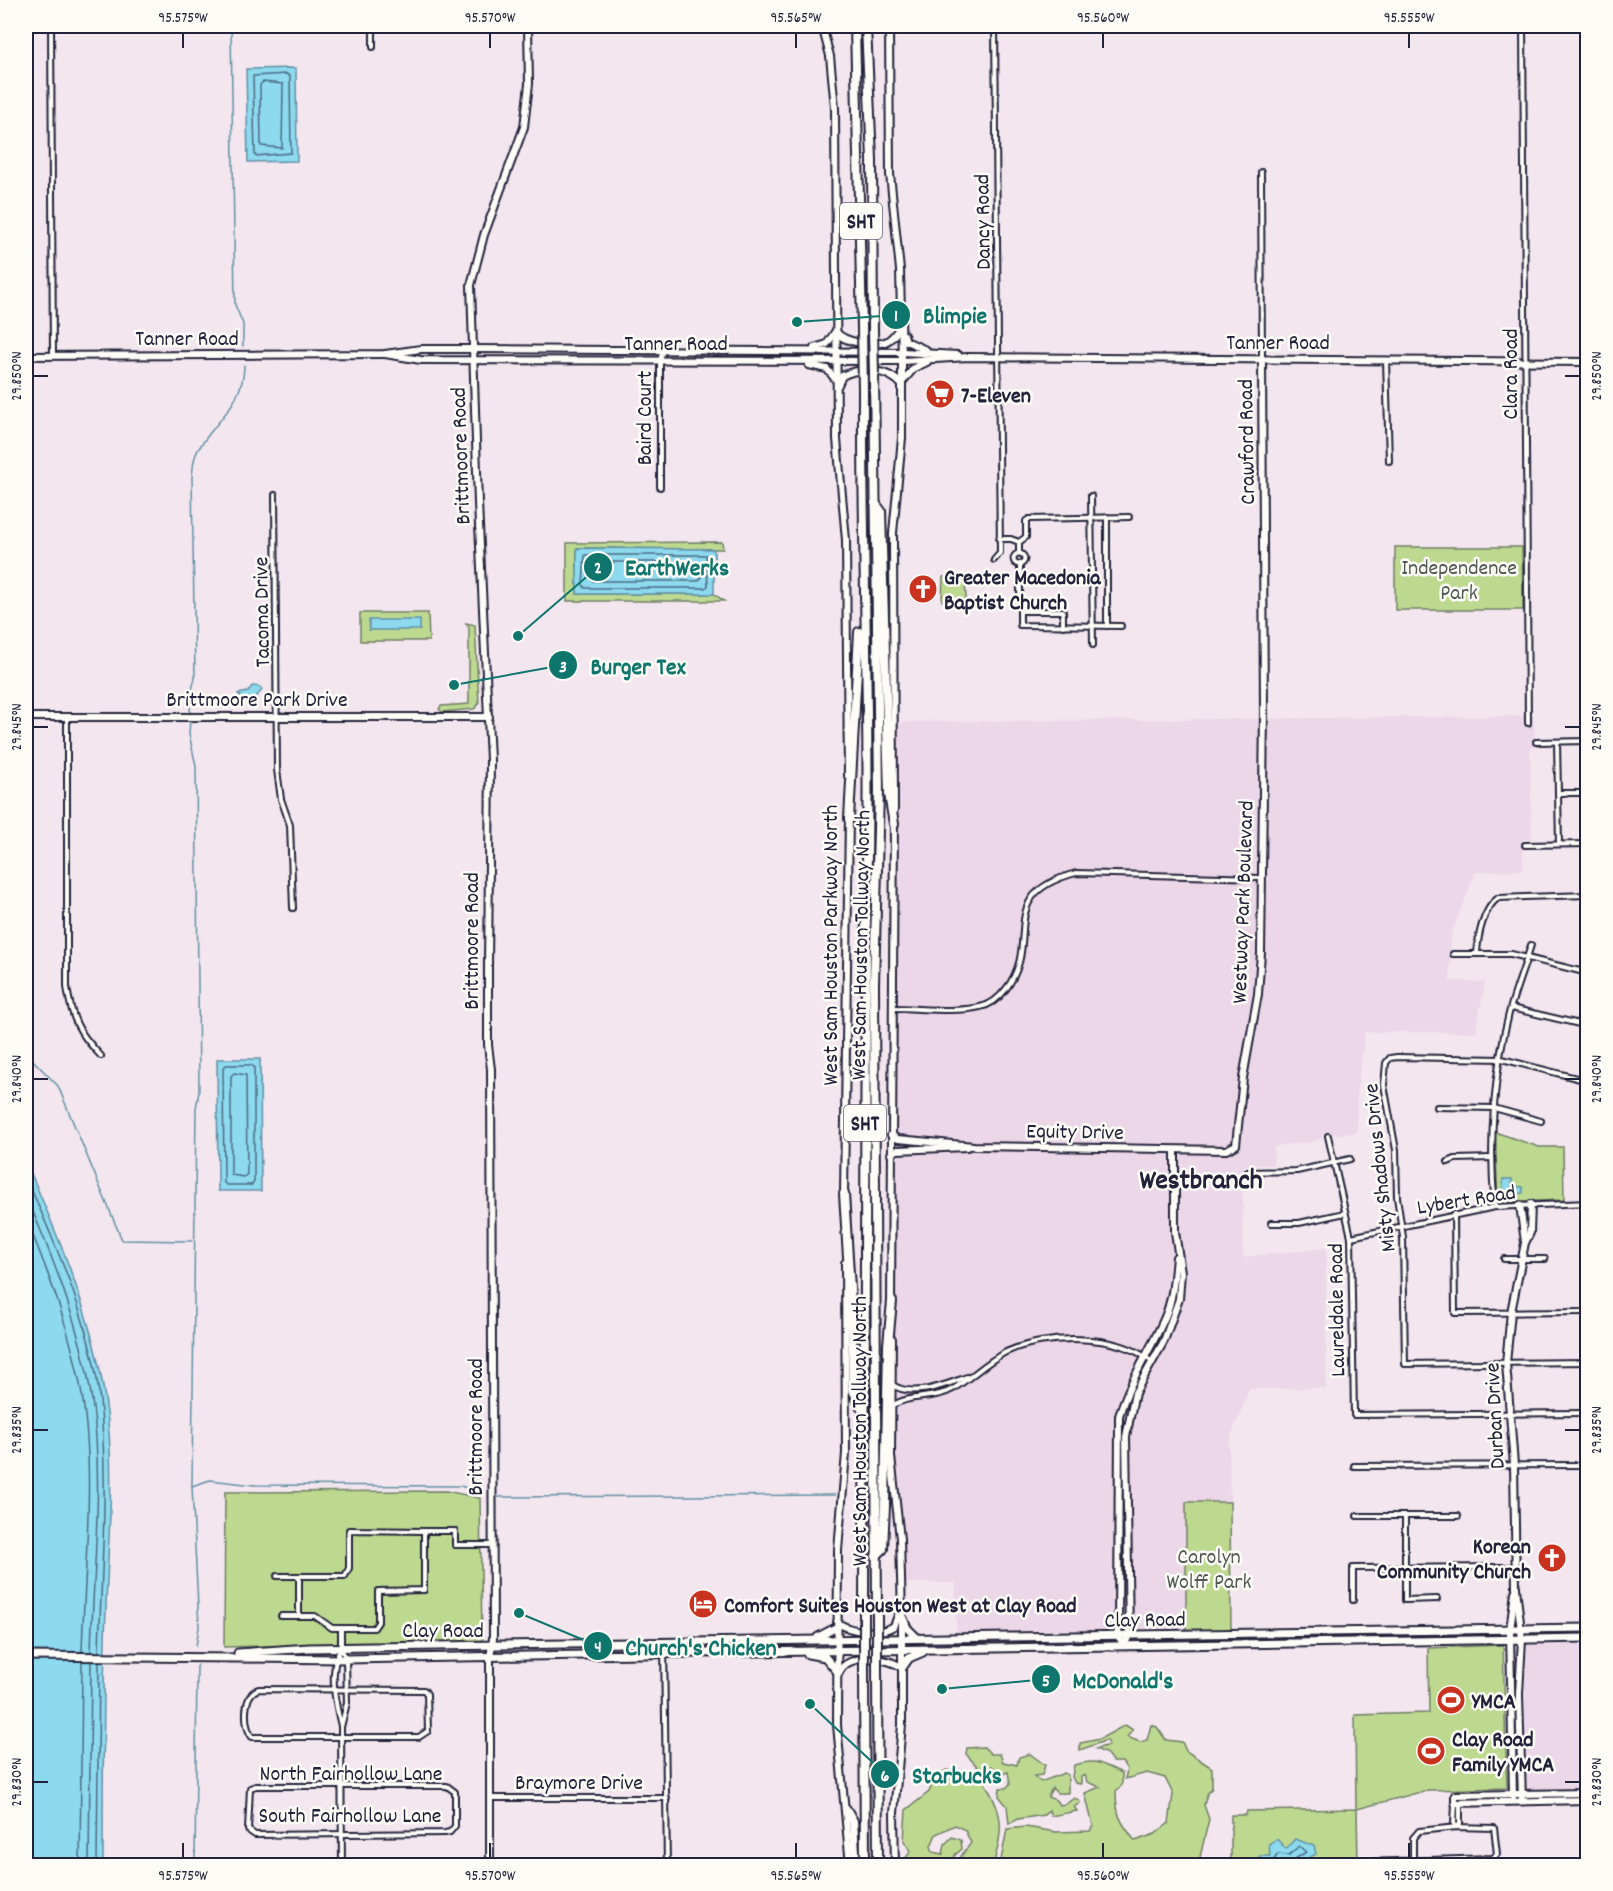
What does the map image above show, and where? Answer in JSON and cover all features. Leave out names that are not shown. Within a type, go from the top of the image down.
[{"type":"highway","name":"West Sam Houston Tollway North","points":[[855,26],[863,391],[864,626],[869,796],[866,902],[864,1414],[865,1866]]},
{"type":"highway","name":"West Sam Houston Tollway North","points":[[868,26],[872,144],[879,775],[874,984],[878,1866]]},
{"type":"highway","points":[[875,503],[881,511],[890,794],[894,824]]},
{"type":"highway","points":[[849,819],[860,630],[864,626]]},
{"type":"highway","points":[[844,1194],[852,1320],[853,1390],[864,1414]]},
{"type":"highway","points":[[876,1556],[882,1549],[885,1506],[887,1353],[891,1301]]},
{"type":"highway","points":[[846,1809],[853,1821],[856,1866]]},
{"type":"main road","name":"Brittmoore Road","points":[[490,1866],[490,1657],[493,1646],[491,1069],[488,1045],[489,717],[471,290],[474,268],[484,235],[524,128],[528,95],[528,26]]},
{"type":"main road","name":"West Sam Houston Parkway North","points":[[822,26],[831,60],[835,108],[837,439],[846,540],[849,819],[844,1194],[847,1438],[838,1550],[837,1725],[850,1866]]},
{"type":"main road","points":[[889,26],[890,168],[899,256],[902,323],[902,438],[893,533],[896,722],[891,1135],[891,1456],[900,1539],[902,1616],[901,1744],[894,1813],[895,1866]]},
{"type":"main road","points":[[791,351],[817,348],[827,344],[836,331],[844,340],[885,342],[895,336],[902,323]]},
{"type":"main road","points":[[902,323],[906,341],[941,357]]},
{"type":"main road","name":"Tanner Road","points":[[26,356],[385,354],[421,349],[902,352],[941,357]]},
{"type":"main road","name":"Tanner Road","points":[[385,354],[403,359],[473,360],[902,361],[941,357],[999,357],[1587,362]]},
{"type":"main road","points":[[902,385],[914,368],[941,357]]},
{"type":"main road","name":"Crawford Road","points":[[1262,359],[1264,712]]},
{"type":"main road","points":[[773,361],[824,367],[834,376],[837,388]]},
{"type":"main road","points":[[837,388],[842,376],[850,372],[886,372],[902,385]]},
{"type":"main road","name":"Westway Park Boulevard","points":[[1175,1150],[1226,1150],[1236,1145],[1243,1078],[1258,994],[1264,712]]},
{"type":"main road","name":"Brittmoore Park Drive","points":[[26,717],[489,717]]},
{"type":"main road","name":"Equity Drive","points":[[891,1135],[897,1139],[974,1146],[1175,1150]]},
{"type":"main road","name":"Equity Drive","points":[[891,1154],[897,1150],[948,1150],[974,1146]]},
{"type":"main road","points":[[1124,1646],[1118,1636],[1119,1416],[1127,1387],[1165,1317],[1172,1293],[1177,1251],[1175,1150]]},
{"type":"main road","name":"Durban Drive","points":[[1522,1798],[1519,1702],[1522,1639],[1516,1588],[1514,1465],[1506,1363],[1511,1312],[1525,1243],[1530,1233],[1531,1204]]},
{"type":"main road","name":"Durban Drive","points":[[1520,1205],[1525,1243]]},
{"type":"main road","points":[[1124,1646],[1129,1636],[1126,1437],[1135,1393],[1164,1341],[1179,1299],[1181,1272],[1177,1251]]},
{"type":"main road","name":"Durban Drive","points":[[1513,1798],[1510,1630],[1516,1588]]},
{"type":"main road","points":[[803,1639],[820,1636],[837,1624],[850,1630],[890,1629],[897,1622],[901,1606]]},
{"type":"main road","points":[[902,1616],[907,1628],[917,1638]]},
{"type":"main road","points":[[1585,1628],[1585,1638]]},
{"type":"main road","name":"Clay Road","points":[[199,1655],[342,1647],[664,1644],[803,1639],[1043,1638],[1585,1628]]},
{"type":"main road","points":[[1438,1640],[1439,1631]]},
{"type":"main road","points":[[1366,1632],[1366,1642]]},
{"type":"main road","points":[[1298,1633],[1299,1643]]},
{"type":"main road","points":[[1237,1634],[1237,1644]]},
{"type":"main road","points":[[975,1638],[975,1648]]},
{"type":"main road","points":[[1043,1638],[1043,1647]]},
{"type":"main road","name":"Clay Road","points":[[26,1656],[199,1655],[346,1659],[1585,1638]]},
{"type":"main road","points":[[745,1642],[745,1653]]},
{"type":"main road","points":[[576,1645],[577,1656]]},
{"type":"main road","points":[[408,1657],[409,1647]]},
{"type":"main road","points":[[902,1668],[914,1655],[929,1650]]},
{"type":"main road","points":[[794,1652],[825,1657],[837,1674],[851,1660],[886,1660],[902,1668]]},
{"type":"main road","points":[[1513,1798],[1457,1803],[1455,1795],[1513,1798],[1585,1797]]},
{"type":"street","points":[[51,26],[53,356]]},
{"type":"street","points":[[373,26],[373,47]]},
{"type":"street","name":"Dancy Road","points":[[994,560],[1000,553],[995,26]]},
{"type":"street","name":"Clara Road","points":[[1522,26],[1528,723]]},
{"type":"street","name":"Crawford Road","points":[[1261,172],[1262,359]]},
{"type":"street","name":"Baird Court","points":[[660,487],[660,360],[663,350]]},
{"type":"street","points":[[1386,360],[1389,461]]},
{"type":"street","name":"Tacoma Drive","points":[[274,495],[279,716],[278,781],[291,831],[293,908]]},
{"type":"street","points":[[1091,496],[1093,645]]},
{"type":"street","points":[[1107,517],[1107,626]]},
{"type":"street","points":[[1019,542],[1026,537],[1026,521],[1029,519],[1129,517]]},
{"type":"street","points":[[999,539],[1011,538],[1019,542]]},
{"type":"street","points":[[1019,542],[1019,553],[1014,559],[1020,564]]},
{"type":"street","points":[[1019,553],[1025,559],[1020,564],[1020,625],[1121,626]]},
{"type":"street","points":[[1020,611],[1063,611],[1063,626]]},
{"type":"street","points":[[67,717],[67,987],[70,1012],[80,1034],[101,1056]]},
{"type":"street","points":[[1536,742],[1587,741]]},
{"type":"street","points":[[1557,742],[1558,844]]},
{"type":"street","points":[[1558,793],[1587,793]]},
{"type":"street","points":[[1525,845],[1587,844]]},
{"type":"street","points":[[892,1008],[982,1007],[1001,996],[1020,965],[1025,911],[1035,892],[1052,880],[1076,873],[1260,878]]},
{"type":"street","points":[[1477,953],[1480,932],[1490,906],[1498,898],[1587,895]]},
{"type":"street","points":[[1495,1207],[1491,1158],[1494,1108],[1511,1008],[1531,945]]},
{"type":"street","points":[[1454,954],[1477,953],[1527,957],[1587,973],[1587,964]]},
{"type":"street","points":[[1511,1008],[1587,1026]]},
{"type":"street","name":"Misty Shadows Drive","points":[[1502,1059],[1390,1058],[1384,1071],[1385,1101],[1396,1150],[1397,1197],[1401,1226],[1405,1364],[1506,1363]]},
{"type":"street","points":[[1502,1059],[1587,1081]]},
{"type":"street","points":[[1437,1107],[1494,1108],[1541,1121]]},
{"type":"street","name":"Laureldale Road","points":[[1328,1136],[1351,1237],[1354,1415],[1509,1414]]},
{"type":"street","points":[[1448,1162],[1455,1159],[1491,1158]]},
{"type":"street","points":[[1247,1172],[1297,1172],[1350,1159]]},
{"type":"street","name":"Lybert Road","points":[[1351,1237],[1495,1207],[1587,1203]]},
{"type":"street","points":[[1271,1223],[1299,1223],[1345,1213]]},
{"type":"street","points":[[1454,1214],[1455,1313],[1587,1312]]},
{"type":"street","points":[[1504,1259],[1545,1259]]},
{"type":"street","points":[[891,1406],[899,1401],[931,1398],[952,1389],[1005,1353],[1039,1341],[1109,1342],[1151,1361]]},
{"type":"street","points":[[1506,1363],[1587,1362]]},
{"type":"street","points":[[891,1384],[899,1390],[912,1390],[929,1388],[970,1376]]},
{"type":"street","points":[[1509,1414],[1587,1413]]},
{"type":"street","points":[[1354,1466],[1587,1465]]},
{"type":"street","points":[[1357,1516],[1458,1516]]},
{"type":"street","points":[[1405,1517],[1405,1600],[1437,1599]]},
{"type":"street","points":[[277,1576],[345,1576],[349,1568],[349,1530],[455,1530],[455,1545],[492,1545]]},
{"type":"street","points":[[281,1616],[315,1616],[329,1628],[376,1627],[378,1591],[424,1590],[424,1530]]},
{"type":"street","points":[[1353,1600],[1353,1568],[1516,1568]]},
{"type":"street","points":[[299,1576],[299,1616]]},
{"type":"street","points":[[341,1628],[342,1647],[346,1659],[347,1703],[342,1727],[342,1866]]},
{"type":"street","points":[[664,1644],[667,1866]]},
{"type":"street","points":[[342,1647],[334,1659],[335,1702],[342,1727]]},
{"type":"street","points":[[346,1688],[424,1690],[428,1694],[428,1731],[423,1737],[259,1738],[249,1734],[247,1697],[255,1689],[346,1688]]},
{"type":"street","name":"North Fairhollow Lane","points":[[247,1806],[250,1788],[256,1786],[447,1786],[453,1789],[455,1808]]},
{"type":"street","name":"Braymore Drive","points":[[490,1798],[667,1798]]},
{"type":"street","points":[[1457,1803],[1457,1816],[1454,1824],[1457,1827]]},
{"type":"street","name":"South Fairhollow Lane","points":[[247,1806],[248,1830],[255,1834],[450,1832],[455,1826],[455,1808]]},
{"type":"street","points":[[1364,1862],[1413,1861],[1496,1856],[1494,1828],[1457,1827],[1419,1831],[1413,1838],[1413,1861]]},
{"type":"shaded area","points":[[1534,716],[1535,747],[1530,748],[1532,839],[1523,839],[1523,870],[1476,872],[1451,934],[1450,981],[1485,982],[1476,1032],[1365,1032],[1357,1089],[1357,1133],[1322,1135],[1321,1139],[1307,1143],[1279,1145],[1274,1147],[1273,1165],[1243,1165],[1243,1257],[1326,1248],[1326,1388],[1249,1389],[1229,1442],[1230,1502],[1187,1502],[1186,1635],[956,1637],[956,1583],[901,1583],[891,1456],[896,722]]},
{"type":"shaded area","points":[[1587,1643],[1587,1790],[1527,1790],[1524,1787],[1526,1645]]},
{"type":"green space","points":[[722,542],[723,549],[577,548],[577,594],[714,594],[724,601],[567,601],[567,543]]},
{"type":"green space","name":"Independence Park","points":[[1395,547],[1522,547],[1523,610],[1395,610]]},
{"type":"green space","points":[[943,577],[965,577],[966,599],[942,601]]},
{"type":"green space","points":[[360,613],[428,613],[429,641],[360,641]]},
{"type":"green space","points":[[466,623],[475,625],[479,704],[474,709],[442,712],[439,709],[441,706],[469,704],[469,628]]},
{"type":"green space","points":[[1495,1132],[1539,1147],[1563,1147],[1564,1200],[1498,1202]]},
{"type":"green space","points":[[446,1491],[480,1498],[482,1641],[224,1647],[225,1492]]},
{"type":"green space","name":"Carolyn Wolff Park","points":[[1186,1502],[1230,1502],[1231,1634],[1186,1635]]},
{"type":"green space","name":"Clay Road Family YMCA","points":[[1503,1645],[1507,1788],[1428,1790],[1357,1809],[1358,1865],[1231,1865],[1231,1815],[1246,1815],[1247,1811],[1356,1809],[1355,1715],[1429,1713],[1428,1648]]},
{"type":"green space","points":[[1125,1725],[1133,1730],[1127,1737],[1140,1742],[1147,1740],[1151,1725],[1157,1727],[1166,1740],[1182,1742],[1186,1751],[1212,1768],[1212,1788],[1207,1794],[1204,1805],[1209,1819],[1200,1857],[1203,1865],[1000,1865],[1007,1829],[1026,1827],[1056,1832],[1090,1831],[1093,1826],[1085,1793],[1100,1787],[1087,1782],[1085,1775],[1081,1777],[1081,1784],[1075,1783],[1072,1777],[1074,1765],[1082,1763],[1094,1762],[1122,1773],[1122,1785],[1116,1791],[1118,1813],[1135,1841],[1155,1834],[1169,1823],[1173,1794],[1165,1778],[1147,1773],[1125,1779],[1127,1769],[1122,1762],[1113,1762],[1107,1754],[1096,1749],[1109,1745],[1107,1740],[1080,1750],[1080,1743],[1100,1739]]},
{"type":"green space","points":[[984,1747],[991,1754],[1000,1754],[1003,1762],[1017,1765],[1019,1757],[1030,1754],[1045,1765],[1042,1775],[1034,1776],[1041,1782],[1064,1773],[1068,1775],[1068,1793],[1057,1793],[1052,1788],[1048,1797],[1056,1800],[1059,1805],[1066,1804],[1074,1798],[1079,1800],[1080,1803],[1074,1807],[1077,1811],[1051,1816],[1049,1810],[1044,1815],[1018,1819],[1009,1824],[1007,1806],[999,1796],[1000,1788],[1006,1788],[1010,1784],[1008,1772],[998,1775],[992,1766],[987,1775],[984,1774],[966,1754],[967,1748]]},
{"type":"green space","points":[[946,1770],[982,1778],[994,1801],[998,1810],[1000,1830],[993,1865],[960,1865],[961,1856],[971,1843],[965,1830],[955,1825],[936,1834],[931,1846],[933,1852],[943,1854],[945,1844],[952,1837],[961,1840],[962,1849],[955,1855],[953,1862],[947,1865],[904,1865],[904,1860],[911,1851],[904,1841],[906,1810],[929,1792],[934,1779]]},
{"type":"water","points":[[296,68],[297,161],[248,162],[246,69]]},
{"type":"water","points":[[577,548],[714,549],[714,594],[577,594]]},
{"type":"water","points":[[369,620],[420,620],[420,630],[369,630]]},
{"type":"water","points":[[252,686],[260,687],[262,690],[250,704],[238,694],[248,692]]},
{"type":"water","points":[[217,1059],[260,1059],[261,1191],[218,1191]]},
{"type":"water","points":[[26,1162],[62,1248],[83,1307],[99,1367],[108,1424],[111,1476],[104,1672],[103,1865],[26,1865]]},
{"type":"water","points":[[1503,1179],[1512,1179],[1512,1186],[1523,1187],[1523,1193],[1503,1194]]},
{"type":"water","points":[[1277,1839],[1286,1849],[1295,1839],[1314,1846],[1316,1854],[1294,1865],[1285,1863],[1283,1865],[1251,1865],[1260,1856],[1270,1856],[1269,1844]]},
{"type":"waterway","points":[[231,26],[235,305],[243,324],[243,346]]},
{"type":"waterway","points":[[190,714],[190,697],[195,678],[192,477],[195,456],[234,401],[243,378],[244,365]]},
{"type":"waterway","points":[[190,719],[189,734],[196,766],[199,1092],[196,1108],[192,1486],[199,1627],[196,1646]]},
{"type":"waterway","points":[[26,1053],[58,1086],[122,1240],[192,1241]]},
{"type":"waterway","points":[[192,1486],[210,1480],[254,1485],[461,1486],[479,1493]]},
{"type":"waterway","points":[[498,1497],[835,1495]]},
{"type":"waterway","points":[[195,1866],[197,1665]]},
{"type":"place","name":"Blimpie","points":[[797,322]]},
{"type":"place","name":"7-Eleven","points":[[940,394]]},
{"type":"place","name":"Greater Macedonia Baptist Church","points":[[923,589]]},
{"type":"place","name":"EarthWerks","points":[[518,636]]},
{"type":"place","name":"Burger Tex","points":[[454,685]]},
{"type":"place","name":"Korean Community Church","points":[[1552,1558]]},
{"type":"place","name":"Comfort Suites Houston West at Clay Road","points":[[703,1604]]},
{"type":"place","name":"Church's Chicken","points":[[519,1613]]},
{"type":"place","name":"McDonald's","points":[[942,1689]]},
{"type":"place","name":"YMCA","points":[[1451,1700]]},
{"type":"place","name":"Starbucks","points":[[810,1704]]},
{"type":"place","name":"Clay Road Family YMCA","points":[[1431,1751]]},
{"type":"district","name":"Westbranch","points":[[1201,1178]]}]
